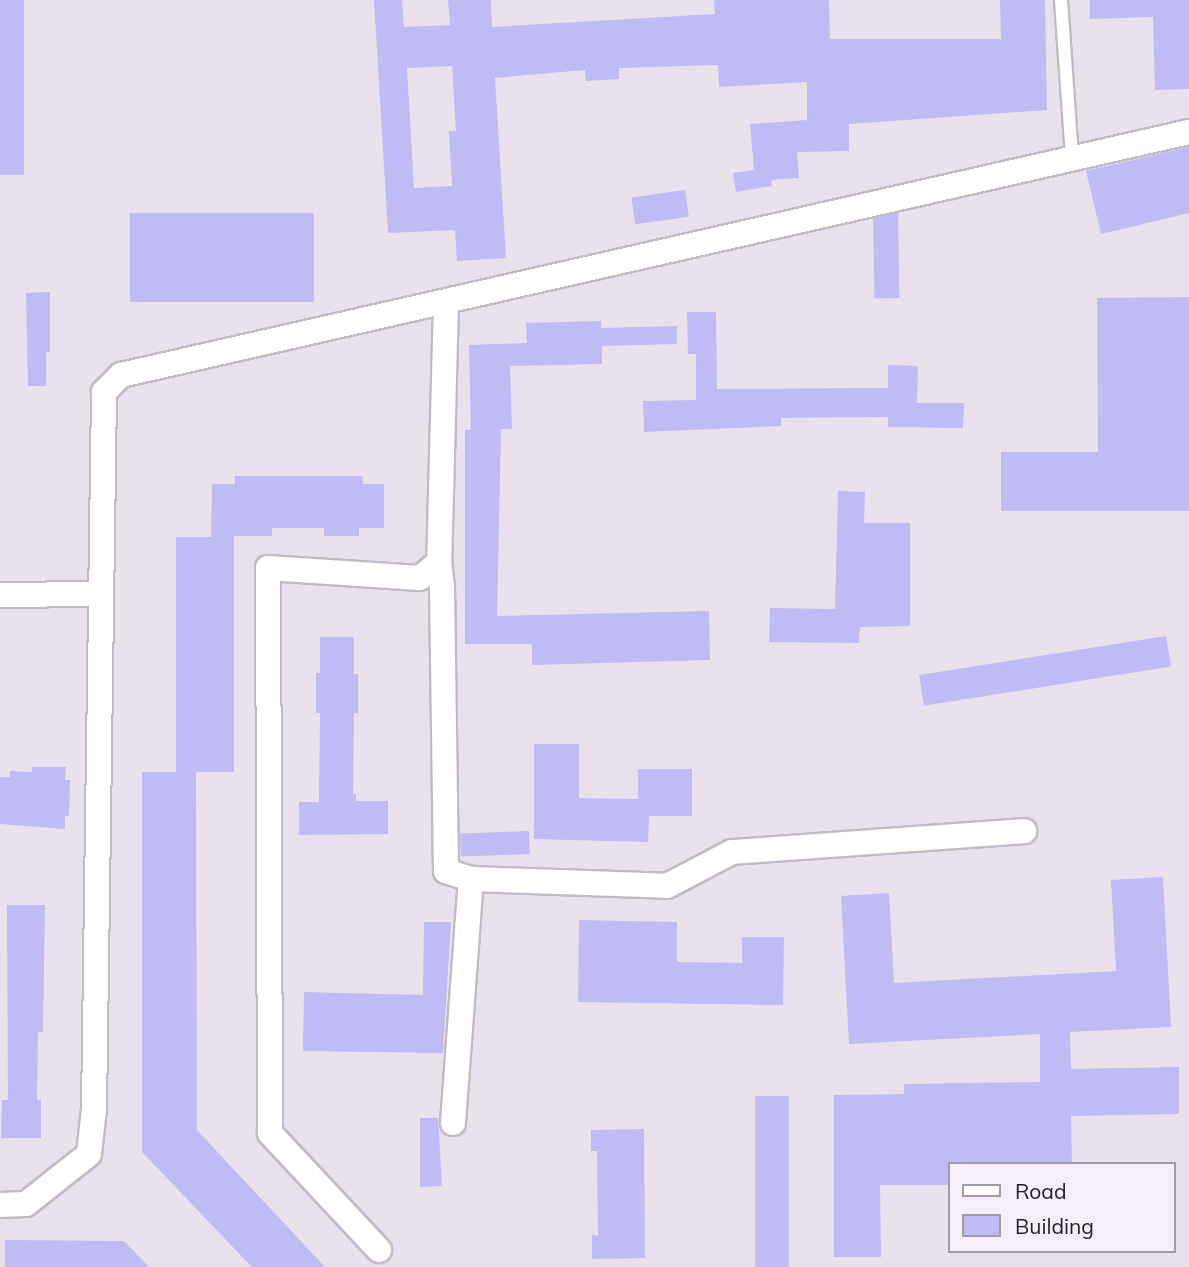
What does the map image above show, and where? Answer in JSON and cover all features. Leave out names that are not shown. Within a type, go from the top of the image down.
[{"type":"street","points":[[0,1205],[26,1204],[89,1154],[94,1095],[104,392],[121,375],[1189,132]]},
{"type":"street","points":[[446,302],[439,562],[442,586],[446,871],[471,879],[667,886],[732,852],[1024,831]]},
{"type":"street","points":[[379,1250],[270,1133],[268,568],[420,578],[439,562]]},
{"type":"street","points":[[0,595],[101,594]]},
{"type":"street","points":[[453,1124],[471,879]]},
{"type":"lane","points":[[1061,0],[1072,159]]},
{"type":"building","points":[[0,0],[24,0],[24,175],[0,175]]},
{"type":"building","points":[[374,0],[402,0],[404,27],[450,25],[448,0],[491,0],[492,27],[715,14],[714,0],[829,0],[830,39],[1001,39],[1000,0],[1045,0],[1047,110],[849,124],[849,151],[797,152],[799,178],[771,180],[772,186],[736,192],[733,173],[754,170],[750,124],[807,120],[807,82],[719,87],[718,65],[619,68],[619,79],[586,81],[585,70],[495,78],[506,258],[457,261],[455,230],[388,233]],"holes":[[[452,66],[456,131],[449,131],[452,186],[414,188],[407,68]]]},
{"type":"building","points":[[1090,0],[1189,0],[1189,89],[1155,90],[1153,17],[1090,19]]},
{"type":"building","points":[[1189,147],[1189,213],[1101,234],[1086,171]]},
{"type":"building","points":[[685,190],[689,217],[635,224],[632,198]]},
{"type":"building","points":[[130,213],[314,213],[314,302],[130,302]]},
{"type":"building","points":[[873,213],[898,213],[899,298],[874,298]]},
{"type":"building","points":[[50,292],[50,352],[46,352],[46,386],[28,386],[26,293]]},
{"type":"building","points":[[1189,297],[1189,511],[1001,511],[1001,452],[1098,452],[1097,298]]},
{"type":"building","points":[[687,312],[716,312],[717,389],[888,388],[888,365],[918,366],[917,403],[964,403],[963,428],[888,427],[888,417],[781,418],[781,426],[644,432],[643,401],[696,400],[696,354],[688,354]]},
{"type":"building","points":[[601,321],[601,328],[677,326],[677,344],[602,346],[602,364],[510,366],[512,429],[501,429],[497,616],[709,611],[710,660],[532,665],[532,644],[465,644],[465,430],[471,430],[469,345],[527,343],[526,323]]},
{"type":"building","points":[[235,476],[362,476],[363,484],[384,484],[384,528],[359,528],[359,536],[324,536],[324,528],[272,528],[272,536],[234,536],[234,772],[196,772],[197,1130],[325,1267],[252,1267],[142,1152],[142,772],[176,772],[176,537],[211,537],[212,484],[235,484]]},
{"type":"building","points":[[838,491],[865,492],[864,523],[910,523],[910,626],[860,627],[859,643],[769,642],[770,608],[835,609]]},
{"type":"building","points":[[1166,636],[1171,667],[924,706],[919,675]]},
{"type":"building","points":[[320,637],[354,637],[358,713],[354,713],[353,794],[356,794],[356,801],[388,801],[388,834],[299,835],[299,802],[319,802],[320,713],[316,713],[316,673],[320,673]]},
{"type":"building","points":[[534,744],[579,744],[579,798],[638,799],[638,769],[692,769],[692,816],[649,816],[648,842],[534,839]]},
{"type":"building","points":[[32,767],[66,767],[65,780],[70,780],[69,816],[65,816],[65,829],[0,824],[0,777],[10,777],[10,771],[32,772]]},
{"type":"building","points":[[529,831],[530,854],[461,856],[460,833]]},
{"type":"building","points":[[1163,877],[1171,1027],[1070,1032],[1071,1069],[1179,1067],[1179,1114],[1071,1116],[1072,1162],[948,1162],[948,1185],[880,1185],[881,1257],[834,1257],[834,1095],[904,1094],[904,1084],[1040,1082],[1040,1034],[849,1044],[841,896],[889,893],[894,983],[1116,971],[1111,880]]},
{"type":"building","points":[[7,905],[45,905],[43,1032],[38,1032],[37,1100],[41,1100],[41,1138],[1,1138],[2,1100],[8,1100]]},
{"type":"building","points":[[579,920],[677,922],[677,962],[742,963],[742,937],[784,937],[783,1005],[578,1002]]},
{"type":"building","points":[[424,922],[451,922],[443,1053],[303,1051],[304,992],[423,995]]},
{"type":"building","points":[[755,1096],[789,1096],[789,1267],[755,1267]]},
{"type":"building","points":[[420,1118],[438,1118],[442,1186],[420,1187]]},
{"type":"building","points":[[644,1129],[645,1258],[592,1259],[592,1235],[598,1236],[597,1151],[591,1151],[591,1130]]},
{"type":"building","points":[[5,1240],[124,1241],[149,1267],[5,1267]]}]
